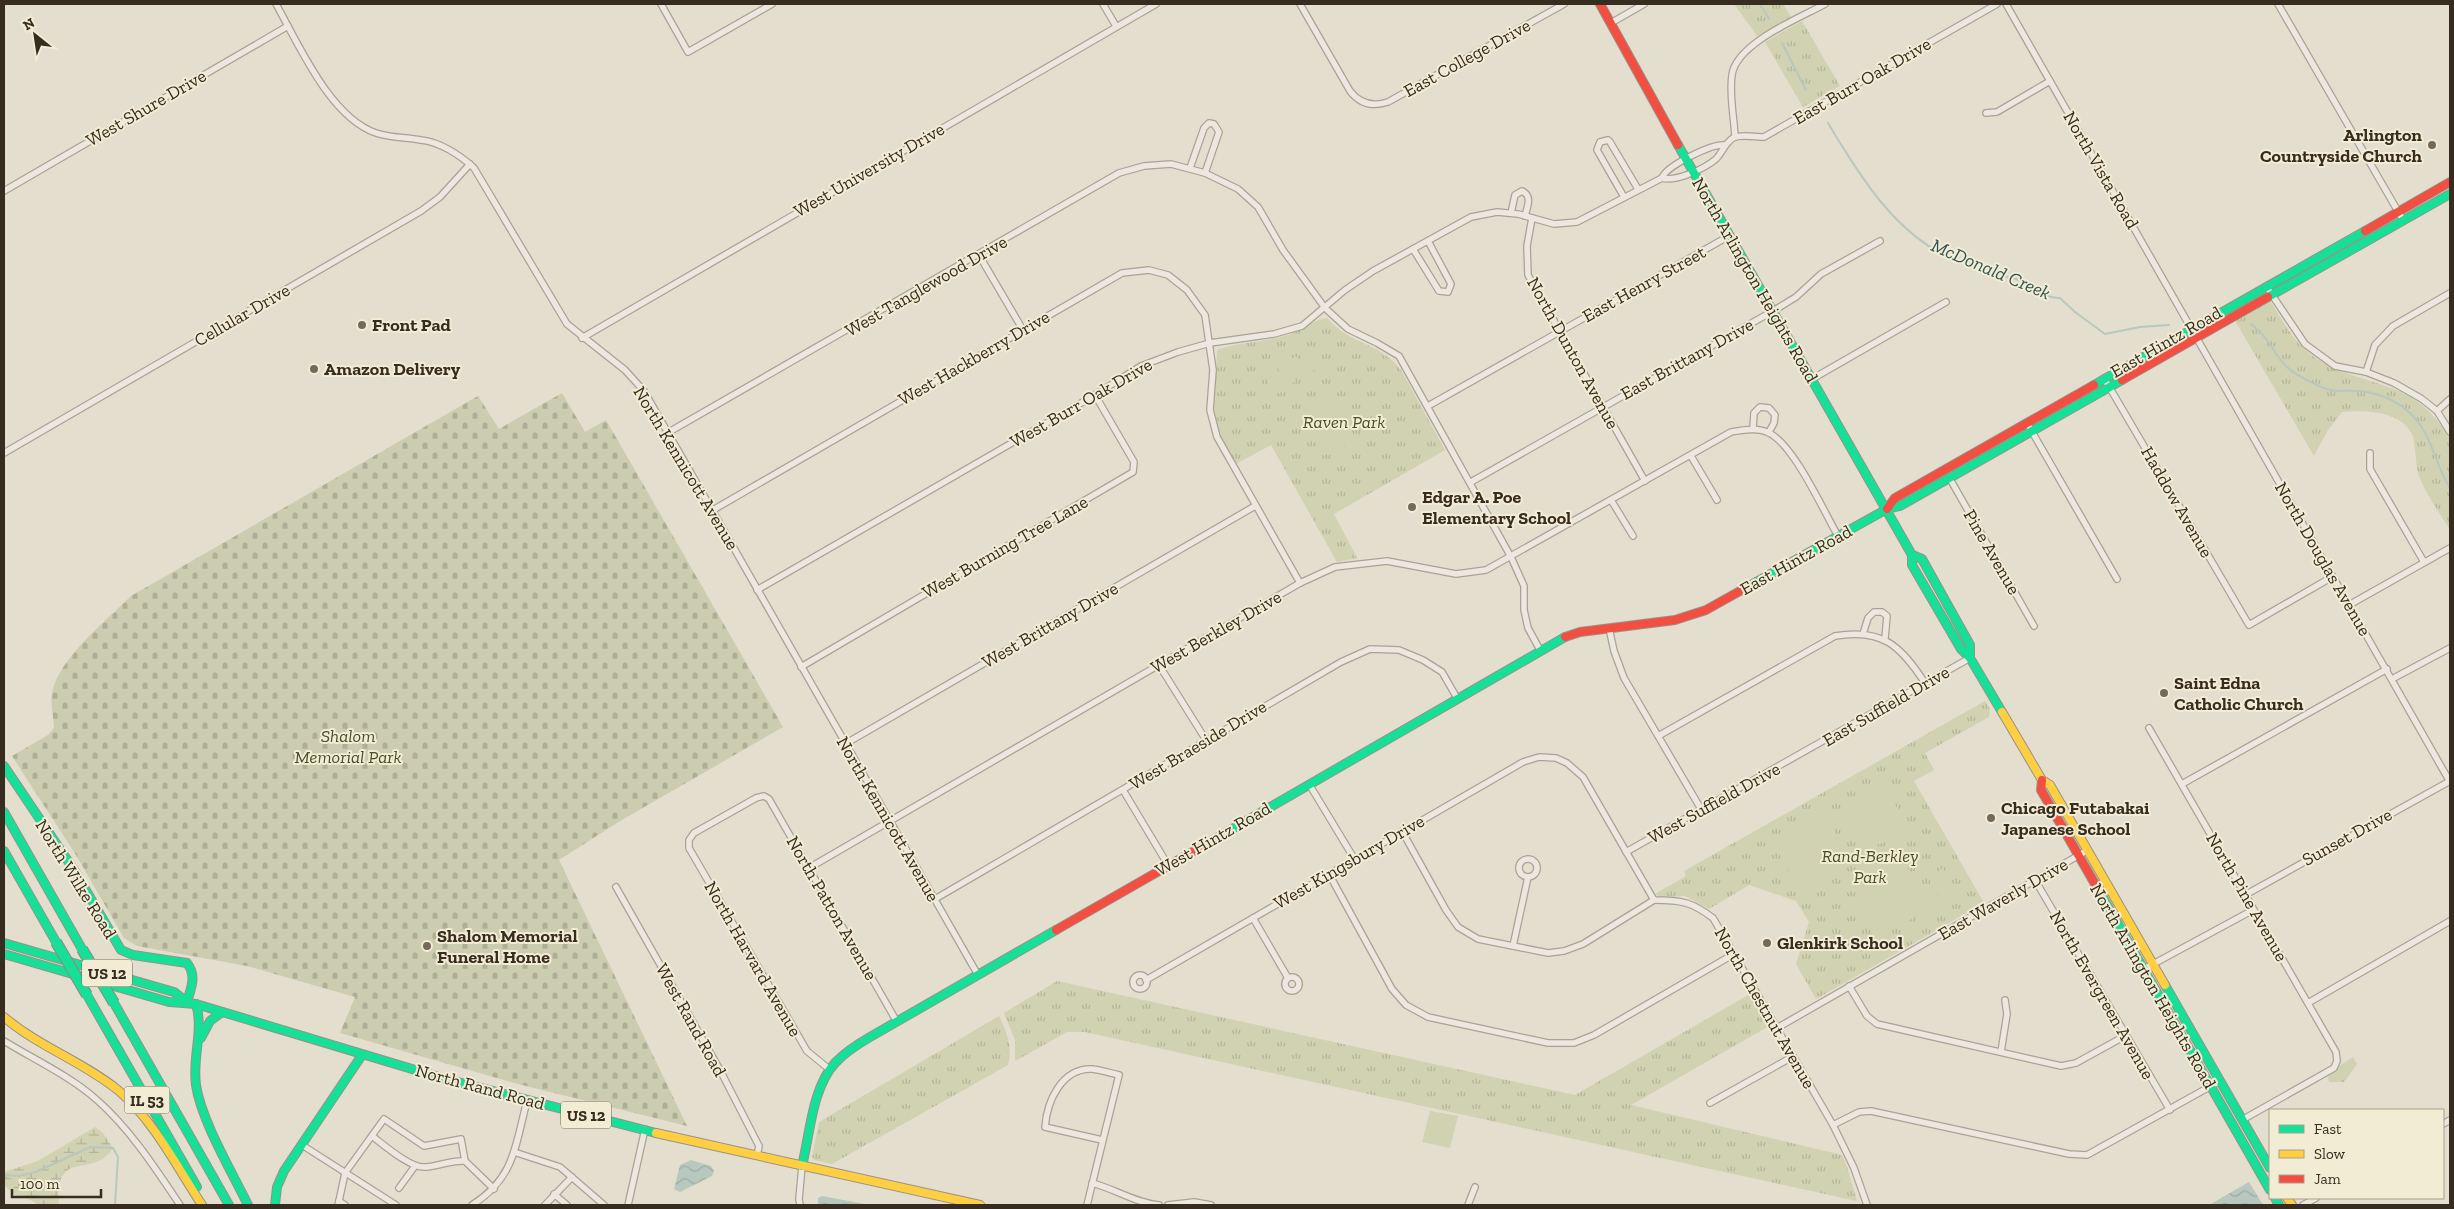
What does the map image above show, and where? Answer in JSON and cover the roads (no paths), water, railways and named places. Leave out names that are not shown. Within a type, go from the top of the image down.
[{"type":"main road","name":"North Arlington Heights Road","points":[[1600,4],[1692,171],[1887,509],[1912,555],[1912,565],[1960,649],[1970,658],[2042,780],[2041,790],[2084,853],[2148,967],[2211,1087],[2269,1188]]},
{"type":"main road","name":"East Hintz Road","points":[[1706,610],[1887,509],[1900,506],[2033,432],[2107,383],[2400,216],[2450,182]]},
{"type":"main road","name":"East Hintz Road","points":[[2400,216],[2450,194]]},
{"type":"main road","name":"East Hintz Road","points":[[1887,509],[1895,498],[2027,423],[2107,383]]},
{"type":"main road","name":"West Hintz Road","points":[[802,1166],[819,1098],[829,1069],[848,1052],[1540,650],[1580,632],[1675,620],[1706,610]]},
{"type":"main road","name":"North Wilke Road","points":[[4,766],[74,870],[117,946],[133,955],[180,961],[190,966],[195,976],[192,1003]]},
{"type":"main road","name":"IL 53","points":[[4,812],[229,1205]]},
{"type":"main road","name":"IL 53","points":[[4,851],[208,1205]]},
{"type":"main road","name":"North Rand Road","points":[[4,943],[174,992],[192,1003]]},
{"type":"main road","name":"North Rand Road","points":[[4,954],[169,1002],[192,1003],[362,1055],[527,1101],[757,1156],[980,1205]]},
{"type":"main road","name":"North Arlington Heights Road","points":[[2148,967],[2220,1081],[2269,1166]]},
{"type":"main road","points":[[192,1003],[200,1014],[195,1073],[200,1105],[248,1205]]},
{"type":"main road","points":[[198,1046],[210,1021],[222,1012]]},
{"type":"main road","points":[[4,1017],[23,1033],[105,1081],[120,1092],[149,1124],[202,1205]]},
{"type":"main road","points":[[275,1205],[277,1187],[284,1171],[362,1055]]},
{"type":"street","name":"North Kennicott Avenue","points":[[276,4],[333,102],[355,122],[380,134],[421,140],[441,146],[470,164],[493,198],[567,324],[582,338],[625,370],[644,391],[978,975]]},
{"type":"street","points":[[661,4],[688,52],[772,4]]},
{"type":"street","points":[[1103,4],[1116,26]]},
{"type":"street","name":"West University Drive","points":[[582,338],[1156,4]]},
{"type":"street","name":"East College Drive","points":[[1300,4],[1348,87],[1357,98],[1368,104],[1388,102],[1564,4]]},
{"type":"street","points":[[1611,23],[1644,4]]},
{"type":"street","points":[[1662,178],[1668,180],[1692,171],[1714,160],[1721,153],[1724,145],[1735,137],[1732,74],[1740,57],[1754,43],[1825,4]]},
{"type":"street","name":"East Burr Oak Drive","points":[[1735,137],[1764,137],[1997,4]]},
{"type":"street","name":"North Vista Road","points":[[2006,4],[2194,332]]},
{"type":"street","points":[[2278,4],[2400,216]]},
{"type":"street","name":"West Shure Drive","points":[[4,191],[288,26]]},
{"type":"street","points":[[1986,114],[1997,112],[2050,81]]},
{"type":"street","points":[[1190,168],[1204,128],[1209,123],[1214,124],[1219,132],[1205,173]]},
{"type":"street","points":[[1624,197],[1597,150],[1598,144],[1603,141],[1610,142],[1638,189]]},
{"type":"street","points":[[1532,218],[1554,224],[1577,222],[1662,178],[1666,170],[1715,144],[1724,145]]},
{"type":"street","name":"Cellular Drive","points":[[4,454],[421,211],[440,196],[470,164]]},
{"type":"street","name":"West Tanglewood Drive","points":[[669,432],[1119,173],[1144,166],[1171,164],[1190,168],[1205,173],[1238,190],[1258,207],[1283,250],[1325,308],[1348,329],[1399,356],[1471,482],[1511,557],[1524,586],[1524,610],[1528,628],[1540,650]]},
{"type":"street","points":[[1511,213],[1515,195],[1522,191],[1527,194],[1529,199],[1525,216]]},
{"type":"street","name":"West Burr Oak Drive","points":[[757,590],[1141,366],[1210,343],[1274,334],[1302,326],[1345,290],[1373,271],[1471,217],[1488,212],[1511,213],[1532,218]]},
{"type":"street","name":"North Dunton Avenue","points":[[1532,218],[1527,246],[1528,274],[1602,408],[1645,481]]},
{"type":"street","name":"East Henry Street","points":[[1428,406],[1729,236]]},
{"type":"street","points":[[1413,249],[1439,291],[1448,292],[1451,284],[1428,241]]},
{"type":"street","name":"East Brittany Drive","points":[[1602,408],[1773,311],[1796,297],[1821,274],[1880,241]]},
{"type":"street","points":[[979,255],[1023,330]]},
{"type":"street","name":"West Hackberry Drive","points":[[713,510],[1122,273],[1149,270],[1168,275],[1187,290],[1205,315],[1213,370],[1210,410],[1217,437],[1300,583]]},
{"type":"street","points":[[2269,290],[2305,344],[2335,366],[2366,372],[2394,382],[2437,411],[2450,432]]},
{"type":"street","points":[[2366,372],[2374,345],[2393,326],[2450,293]]},
{"type":"street","points":[[1812,379],[1946,302]]},
{"type":"street","name":"North Douglas Avenue","points":[[2194,332],[2450,781]]},
{"type":"street","name":"Haddow Avenue","points":[[2107,383],[2249,625],[2332,577]]},
{"type":"street","name":"West Burning Tree Lane","points":[[801,667],[1133,472],[1134,462],[1094,395]]},
{"type":"street","points":[[2437,411],[2450,399]]},
{"type":"street","points":[[1769,432],[1774,423],[1775,415],[1768,408],[1760,407],[1754,413],[1753,429],[1769,432],[1786,446],[1838,536]]},
{"type":"street","points":[[1471,482],[1602,408]]},
{"type":"street","points":[[2027,423],[2118,579]]},
{"type":"street","name":"West Berkley Drive","points":[[809,868],[1300,583],[1335,567],[1387,561],[1456,574],[1486,570],[1731,432],[1753,429]]},
{"type":"street","points":[[2370,453],[2370,469],[2424,562]]},
{"type":"street","points":[[1691,456],[1718,500]]},
{"type":"street","name":"Pine Avenue","points":[[1950,479],[2034,626]]},
{"type":"street","points":[[1612,500],[1633,536]]},
{"type":"street","name":"West Brittany Drive","points":[[845,744],[1255,506]]},
{"type":"street","points":[[2349,605],[2450,548]]},
{"type":"street","points":[[1863,634],[1868,618],[1874,612],[1882,612],[1888,616],[1885,638]]},
{"type":"street","points":[[1609,628],[1614,651],[1624,678],[1660,735],[1701,809]]},
{"type":"street","points":[[1660,735],[1835,636],[1856,632],[1885,638],[1909,659],[1925,683]]},
{"type":"street","points":[[2392,680],[2450,648]]},
{"type":"street","name":"West Braeside Drive","points":[[935,899],[1341,662],[1370,649],[1399,650],[1423,660],[1442,672],[1457,698]]},
{"type":"street","name":"East Suffield Drive","points":[[1803,754],[1970,658]]},
{"type":"street","points":[[1159,665],[1206,740]]},
{"type":"street","points":[[2182,784],[2387,669]]},
{"type":"street","name":"North Pine Avenue","points":[[2149,728],[2336,1052],[2337,1061],[2334,1068],[2242,1120]]},
{"type":"street","name":"West Suffield Drive","points":[[1626,852],[1803,754]]},
{"type":"street","name":"West Kingsbury Drive","points":[[1146,980],[1523,762],[1539,757],[1556,758],[1567,763],[1583,777],[1626,852]]},
{"type":"street","name":"Sunset Drive","points":[[2245,895],[2450,781]]},
{"type":"street","points":[[1309,784],[1355,860]]},
{"type":"street","points":[[1123,790],[1168,865]]},
{"type":"street","name":"North Patton Avenue","points":[[689,840],[694,833],[756,798],[765,797],[771,802],[897,1022]]},
{"type":"street","points":[[1402,831],[1446,910],[1458,927],[1478,939],[1548,954],[1564,951],[1583,944],[1654,900],[1626,852]]},
{"type":"street","name":"North Harvard Avenue","points":[[689,840],[689,848],[806,1051],[829,1069]]},
{"type":"street","name":"East Waverly Drive","points":[[1777,1028],[2084,853]]},
{"type":"street","points":[[1329,874],[1392,989],[1406,1005],[1428,1017],[1548,1042],[1574,1043],[1594,1035],[1734,954]]},
{"type":"street","points":[[1513,946],[1528,878]]},
{"type":"street","name":"North Evergreen Avenue","points":[[2035,880],[2170,1110]]},
{"type":"street","name":"West Rand Road","points":[[616,887],[720,1070],[759,1146],[757,1156]]},
{"type":"street","name":"North Chestnut Avenue","points":[[1654,900],[1678,900],[1696,906],[1714,918],[1833,1126],[1854,1168],[1867,1205]]},
{"type":"street","points":[[2148,967],[2253,910]]},
{"type":"street","points":[[1253,918],[1288,978]]},
{"type":"street","points":[[2308,1003],[2450,921]]},
{"type":"street","points":[[1849,986],[1867,1016],[1877,1024],[2061,1066],[2076,1064],[2125,1036]]},
{"type":"street","points":[[2001,1052],[2007,1014],[2006,1000]]},
{"type":"street","points":[[4,1041],[68,1079],[108,1110],[126,1131],[180,1205]]},
{"type":"street","points":[[1710,1103],[1792,1057]]},
{"type":"street","points":[[1087,1205],[1119,1075],[1090,1069],[1067,1078],[1056,1090],[1047,1113],[1045,1128],[1102,1140]]},
{"type":"street","points":[[1833,1126],[1859,1112],[1871,1112],[2069,1154],[2087,1155],[2220,1081]]},
{"type":"street","points":[[472,1205],[494,1189],[510,1167],[527,1101]]},
{"type":"street","points":[[345,1205],[338,1203],[345,1173],[384,1119],[424,1146],[461,1139],[465,1161],[494,1189]]},
{"type":"street","points":[[628,1205],[645,1129]]},
{"type":"street","points":[[372,1136],[414,1166],[424,1168],[456,1160],[465,1161]]},
{"type":"street","points":[[302,1145],[396,1205]]},
{"type":"street","points":[[514,1152],[552,1163],[572,1177],[604,1205]]},
{"type":"street","points":[[399,1188],[414,1166]]},
{"type":"street","points":[[800,1205],[798,1199],[802,1166]]},
{"type":"street","points":[[544,1205],[572,1177]]},
{"type":"street","points":[[1092,1183],[1111,1188],[1145,1204],[1159,1205]]},
{"type":"street","points":[[1468,1205],[1475,1187],[1473,1205]]},
{"type":"street","points":[[554,1194],[567,1205]]},
{"type":"street","points":[[2303,1205],[2314,1199]]},
{"type":"street","points":[[1168,1205],[1194,1202],[1211,1205]]},
{"type":"water","points":[[691,1160],[711,1166],[714,1171],[712,1176],[680,1192],[674,1189],[680,1165]]},
{"type":"water","points":[[2249,1182],[2263,1205],[2209,1205]]},
{"type":"water","points":[[822,1196],[870,1205],[818,1205],[818,1198]]},
{"type":"waterway","name":"McDonald Creek","points":[[1760,4],[1769,19]]},
{"type":"waterway","name":"McDonald Creek","points":[[1782,43],[1806,90]]},
{"type":"waterway","name":"McDonald Creek","points":[[1828,123],[1866,183],[1881,202],[1915,236],[1934,249],[1955,260],[1981,265],[1994,273],[2016,279],[2043,294],[2060,298],[2075,312],[2105,334],[2140,327],[2169,325]]},
{"type":"waterway","name":"McDonald Creek","points":[[2251,324],[2264,336],[2283,363],[2296,374],[2326,389],[2375,394],[2392,400],[2407,410],[2424,430],[2450,488]]},
{"type":"waterway","points":[[4,1175],[19,1176],[36,1172],[90,1147],[113,1148],[118,1157],[115,1205]]},
{"type":"place","name":"Arlington Countryside Church","points":[[2432,145]]},
{"type":"place","name":"Front Pad","points":[[362,325]]},
{"type":"place","name":"Amazon Delivery","points":[[314,369]]},
{"type":"place","name":"Edgar A. Poe Elementary School","points":[[1412,507]]},
{"type":"place","name":"Saint Edna Catholic Church","points":[[2164,693]]},
{"type":"place","name":"Chicago Futabakai Japanese School","points":[[1991,818]]},
{"type":"place","name":"Glenkirk School","points":[[1767,943]]},
{"type":"place","name":"Shalom Memorial Funeral Home","points":[[427,946]]},
{"type":"park label","name":"Raven Park","points":[[1344,422]]},
{"type":"park label","name":"Shalom Memorial Park","points":[[348,746]]},
{"type":"park label","name":"Rand-Berkley Park","points":[[1870,866]]}]
